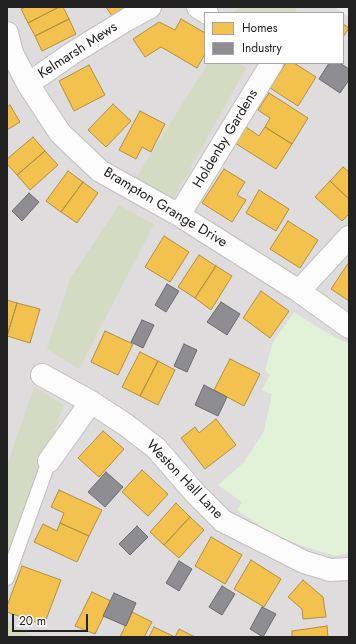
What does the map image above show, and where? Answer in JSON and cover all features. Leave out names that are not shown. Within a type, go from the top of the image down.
[{"type":"street","name":"Kelmarsh Mews","points":[[28,84],[70,54],[150,7]]},
{"type":"street","name":"Brampton Grange Drive","points":[[7,33],[12,53],[28,84],[60,133],[100,171],[179,215],[300,291],[349,327]]},
{"type":"street","name":"Holdenby Gardens","points":[[179,215],[271,64]]},
{"type":"street","points":[[300,291],[349,237]]},
{"type":"street","name":"Weston Hall Lane","points":[[42,375],[91,402],[126,425],[156,448],[195,493],[223,521],[304,562],[330,570],[349,569]]},
{"type":"street","points":[[49,461],[91,402]]},
{"type":"lane","points":[[7,578],[49,461]]},
{"type":"shaded area","points":[[7,7],[335,7],[342,12],[204,12],[204,64],[344,64],[344,13],[349,17],[349,637],[7,637]]},
{"type":"green space","points":[[239,7],[298,7],[295,12],[235,12]]},
{"type":"green space","points":[[207,64],[239,64],[246,68],[171,203],[136,178]]},
{"type":"green space","points":[[119,205],[154,224],[79,369],[47,349],[70,279]]},
{"type":"green space","points":[[294,312],[322,330],[349,344],[349,553],[336,556],[305,547],[273,534],[237,510],[242,502],[218,485],[244,462],[264,431],[272,394],[262,390],[270,375],[265,370],[273,342]]},
{"type":"green space","points":[[34,387],[64,405],[7,559],[7,466]]},
{"type":"green space","points":[[7,622],[36,637],[7,637]]},
{"type":"building: Homes","points":[[26,7],[59,7],[28,23],[21,9]]},
{"type":"building: Homes","points":[[59,7],[63,7],[69,19],[35,36],[28,23]]},
{"type":"building: Homes","points":[[106,7],[127,7],[112,16]]},
{"type":"building: Homes","points":[[69,19],[76,34],[42,51],[35,36]]},
{"type":"building: Homes","points":[[181,19],[204,32],[204,56],[197,68],[161,47],[145,57],[133,39],[159,22],[175,30]]},
{"type":"building: Homes","points":[[344,25],[349,28],[344,36]]},
{"type":"building: Homes","points":[[285,64],[296,64],[316,77],[298,106],[270,88]]},
{"type":"building: Homes","points":[[89,65],[105,95],[74,111],[59,81]]},
{"type":"building: Homes","points":[[269,93],[308,118],[292,144],[265,127],[270,118],[258,110]]},
{"type":"building: Homes","points":[[113,104],[131,121],[106,147],[88,130]]},
{"type":"building: Homes","points":[[10,105],[20,122],[7,130],[7,107]]},
{"type":"building: Homes","points":[[140,111],[165,124],[151,152],[142,147],[136,159],[119,150]]},
{"type":"building: Homes","points":[[246,127],[259,136],[265,127],[292,144],[276,169],[235,143]]},
{"type":"building: Homes","points":[[33,137],[45,151],[17,175],[7,164],[7,159]]},
{"type":"building: Homes","points":[[45,151],[58,165],[30,190],[17,175]]},
{"type":"building: Homes","points":[[343,167],[349,172],[349,199],[330,181]]},
{"type":"building: Homes","points":[[224,169],[245,182],[237,195],[246,200],[232,222],[202,203]]},
{"type":"building: Homes","points":[[68,171],[83,182],[61,212],[46,201]]},
{"type":"building: Homes","points":[[330,181],[349,199],[349,214],[342,221],[315,197]]},
{"type":"building: Homes","points":[[83,182],[98,193],[77,223],[61,212]]},
{"type":"building: Homes","points":[[259,190],[289,209],[276,231],[246,213]]},
{"type":"building: Homes","points":[[288,221],[318,240],[300,268],[270,249]]},
{"type":"building: Homes","points":[[164,236],[189,252],[170,282],[145,267]]},
{"type":"building: Homes","points":[[199,255],[216,266],[195,298],[178,287]]},
{"type":"building: Homes","points":[[349,262],[349,301],[331,289]]},
{"type":"building: Homes","points":[[216,266],[232,276],[211,310],[195,298]]},
{"type":"building: Homes","points":[[261,291],[289,311],[270,338],[243,318]]},
{"type":"building: Homes","points":[[7,300],[17,303],[7,336]]},
{"type":"building: Homes","points":[[17,303],[40,309],[30,343],[7,336]]},
{"type":"building: Homes","points":[[105,331],[133,344],[118,375],[91,362]]},
{"type":"building: Homes","points":[[140,352],[158,361],[140,396],[122,387]]},
{"type":"building: Homes","points":[[230,359],[260,374],[244,406],[214,390]]},
{"type":"building: Homes","points":[[158,361],[175,370],[158,405],[140,396]]},
{"type":"building: Homes","points":[[216,419],[236,445],[205,469],[181,438],[195,427],[199,433]]},
{"type":"building: Homes","points":[[103,431],[124,449],[99,477],[78,458]]},
{"type":"building: Homes","points":[[142,470],[168,494],[148,516],[122,492]]},
{"type":"building: Homes","points":[[59,490],[102,510],[89,536],[60,523],[64,513],[51,507]]},
{"type":"building: Homes","points":[[176,503],[190,517],[164,545],[150,532]]},
{"type":"building: Homes","points":[[190,517],[204,530],[179,558],[164,545]]},
{"type":"building: Homes","points":[[60,523],[89,536],[77,562],[34,542],[43,524],[57,531]]},
{"type":"building: Homes","points":[[211,537],[242,555],[225,584],[195,566]]},
{"type":"building: Homes","points":[[251,560],[281,579],[264,607],[234,589]]},
{"type":"building: Homes","points":[[22,566],[61,580],[44,625],[7,612],[7,606]]},
{"type":"building: Homes","points":[[303,580],[323,597],[326,617],[303,619],[302,609],[288,597]]},
{"type":"building: Homes","points":[[92,592],[111,601],[95,634],[75,626]]},
{"type":"building: Homes","points":[[132,612],[152,622],[144,637],[120,637]]},
{"type":"building: Homes","points":[[327,626],[328,637],[292,637],[292,631]]},
{"type":"building: Homes","points":[[154,627],[175,637],[149,637]]},
{"type":"building: Homes","points":[[179,629],[195,637],[175,637]]},
{"type":"building: Industry","points":[[328,64],[342,64],[349,69],[349,80],[340,93],[319,79]]},
{"type":"building: Industry","points":[[29,193],[39,202],[22,221],[12,211]]},
{"type":"building: Industry","points":[[167,284],[179,291],[166,312],[155,305]]},
{"type":"building: Industry","points":[[221,302],[240,314],[227,335],[207,322]]},
{"type":"building: Industry","points":[[142,320],[154,325],[143,348],[131,342]]},
{"type":"building: Industry","points":[[184,344],[197,350],[187,372],[174,366]]},
{"type":"building: Industry","points":[[204,385],[227,397],[218,416],[195,405]]},
{"type":"building: Industry","points":[[106,472],[123,487],[105,507],[88,492]]},
{"type":"building: Industry","points":[[137,526],[148,537],[130,555],[119,544]]},
{"type":"building: Industry","points":[[179,561],[192,569],[179,591],[166,583]]},
{"type":"building: Industry","points":[[222,586],[235,594],[222,615],[209,607]]},
{"type":"building: Industry","points":[[114,593],[136,603],[126,626],[103,616]]},
{"type":"building: Industry","points":[[262,607],[276,614],[263,637],[250,629]]}]
